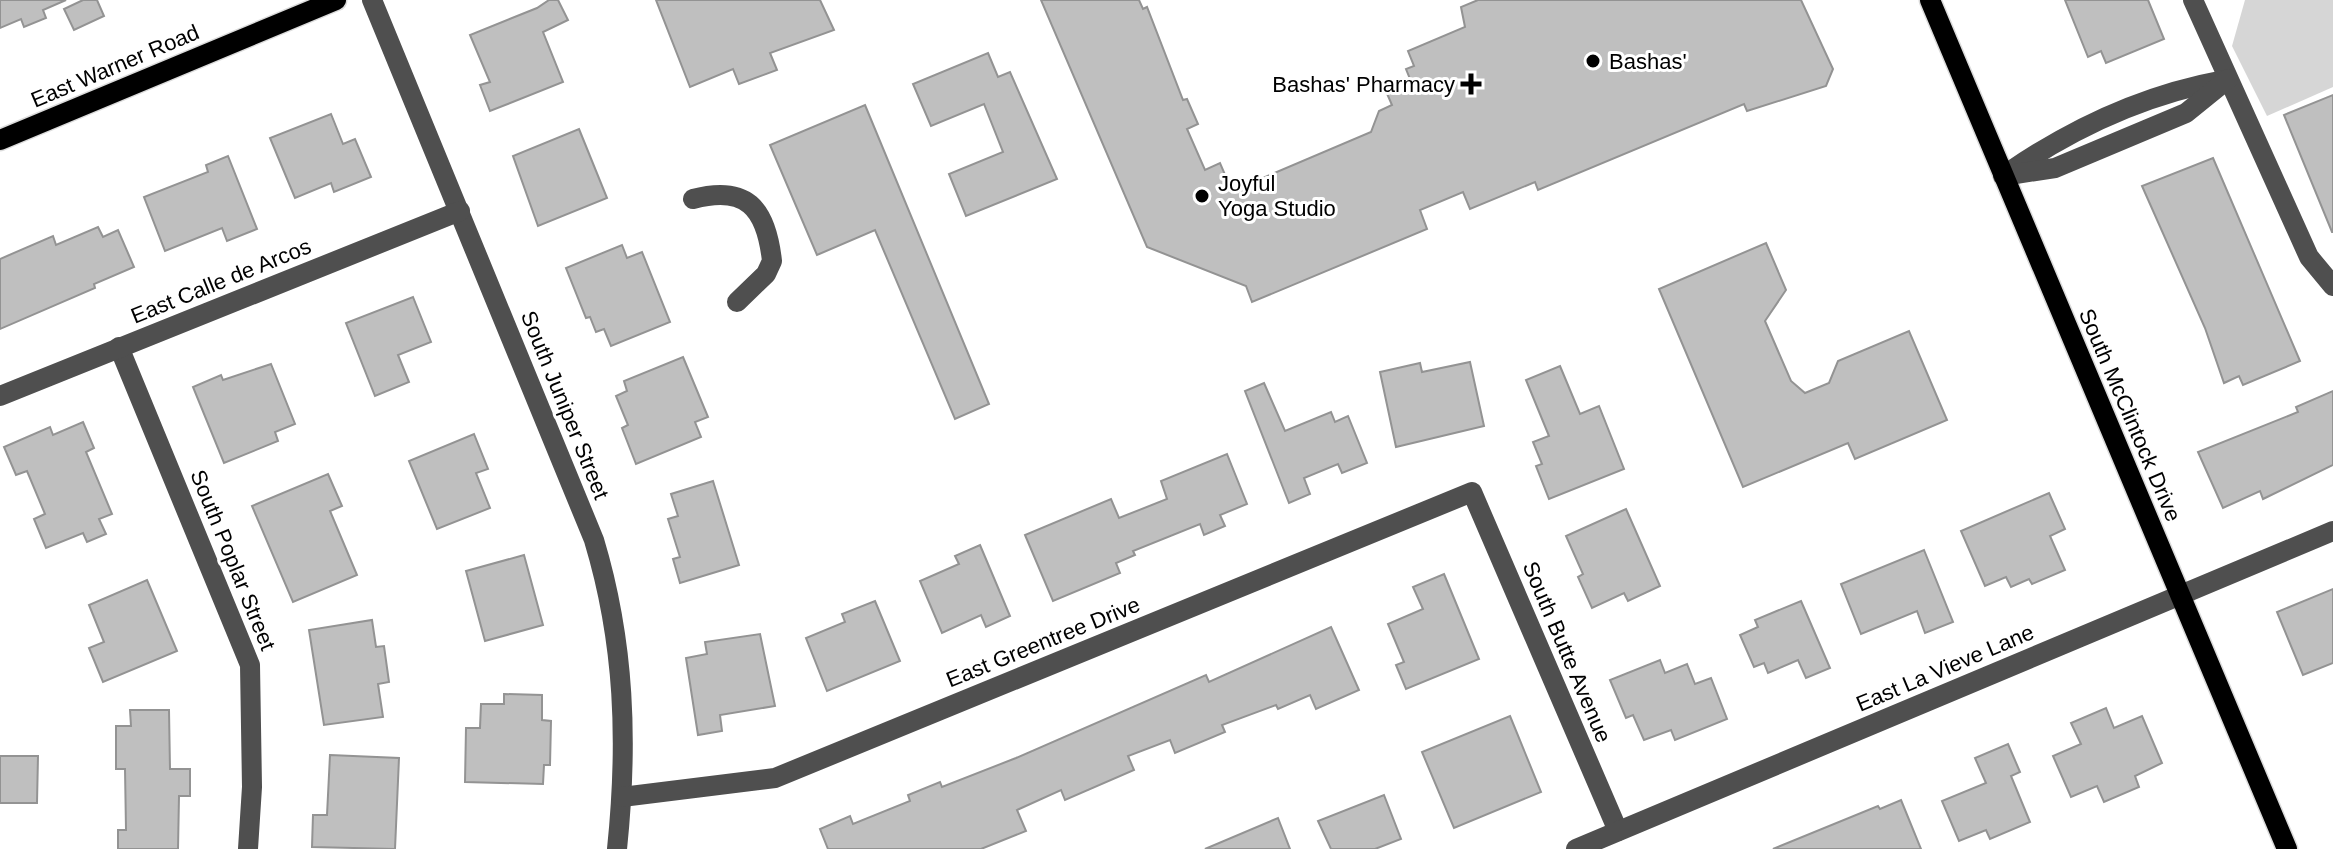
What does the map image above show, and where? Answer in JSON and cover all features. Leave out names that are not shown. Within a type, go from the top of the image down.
[{"type":"main road","name":"East Warner Road","points":[[0,140],[336,0]]},
{"type":"main road","name":"South McClintock Drive","points":[[1930,0],[2287,849]]},
{"type":"street","name":"South Juniper Street","points":[[372,0],[594,540],[606,579],[622,674],[622,797],[617,849]]},
{"type":"street","points":[[2193,0],[2309,257],[2333,286]]},
{"type":"street","points":[[2003,176],[2049,144],[2173,89],[2228,79]]},
{"type":"street","points":[[693,199],[720,192],[733,193],[755,209],[772,261],[766,274],[737,302]]},
{"type":"street","name":"East Calle de Arcos","points":[[0,396],[460,211]]},
{"type":"street","name":"South Poplar Street","points":[[119,347],[250,665],[252,787],[248,849]]},
{"type":"street","name":"East Greentree Drive","points":[[622,797],[775,778],[1472,492]]},
{"type":"street","name":"South Butte Avenue","points":[[1472,492],[1618,831]]},
{"type":"street","name":"East La Vieve Lane","points":[[1576,849],[2333,531]]},
{"type":"shaded area","points":[[2245,0],[2333,0],[2333,87],[2267,116],[2232,46]]},
{"type":"building","points":[[0,0],[66,0],[43,10],[46,18],[24,27],[21,19],[0,28]]},
{"type":"building","points":[[83,0],[97,0],[104,16],[74,30],[64,9]]},
{"type":"building","points":[[549,0],[558,0],[568,20],[543,32],[563,82],[490,111],[480,85],[490,82],[470,35],[537,8]]},
{"type":"building","points":[[656,0],[820,0],[834,30],[770,53],[777,70],[739,84],[733,69],[690,87]]},
{"type":"building","points":[[1041,0],[1139,0],[1143,9],[1147,7],[1183,100],[1187,99],[1198,124],[1187,129],[1205,170],[1220,163],[1232,191],[1371,132],[1379,111],[1392,105],[1385,89],[1410,79],[1406,69],[1414,66],[1408,51],[1465,27],[1461,7],[1478,0],[1801,0],[1833,69],[1826,86],[1747,111],[1744,104],[1538,190],[1535,182],[1470,209],[1463,192],[1420,210],[1427,229],[1252,302],[1246,286],[1147,247]]},
{"type":"building","points":[[2065,0],[2148,0],[2164,39],[2106,63],[2101,51],[2088,57]]},
{"type":"building","points":[[988,53],[998,77],[1010,72],[1057,179],[966,216],[949,174],[1003,152],[984,104],[931,126],[913,84]]},
{"type":"building","points":[[2333,95],[2333,232],[2332,232],[2284,115]]},
{"type":"building","points":[[865,105],[989,404],[955,419],[875,230],[817,255],[770,145]]},
{"type":"building","points":[[331,114],[343,144],[355,139],[371,177],[334,192],[331,183],[295,198],[270,138]]},
{"type":"building","points":[[579,129],[607,198],[538,226],[513,156]]},
{"type":"building","points":[[228,156],[257,229],[227,241],[222,228],[165,251],[144,197],[208,172],[206,165]]},
{"type":"building","points":[[2213,158],[2300,361],[2243,385],[2239,376],[2224,383],[2205,328],[2142,186]]},
{"type":"building","points":[[98,227],[103,237],[118,230],[134,267],[94,284],[95,288],[0,329],[0,259],[53,236],[56,245]]},
{"type":"building","points":[[1766,243],[1786,290],[1765,321],[1791,381],[1805,393],[1829,383],[1838,361],[1909,331],[1947,420],[1855,459],[1848,443],[1743,487],[1659,289]]},
{"type":"building","points":[[622,245],[627,258],[642,252],[670,322],[611,346],[604,329],[596,332],[590,317],[586,318],[566,268]]},
{"type":"building","points":[[413,297],[431,342],[398,355],[409,382],[375,396],[346,323]]},
{"type":"building","points":[[683,357],[708,417],[695,422],[701,437],[636,464],[622,428],[628,425],[616,396],[627,391],[624,381]]},
{"type":"building","points":[[1470,362],[1484,426],[1396,447],[1380,372],[1420,363],[1422,372]]},
{"type":"building","points":[[271,364],[295,424],[275,432],[278,441],[224,463],[193,387],[221,375],[223,380]]},
{"type":"building","points":[[1560,366],[1580,414],[1599,406],[1624,469],[1549,499],[1536,466],[1542,464],[1533,442],[1549,436],[1526,380]]},
{"type":"building","points":[[1264,383],[1285,431],[1331,412],[1335,422],[1348,416],[1367,463],[1342,473],[1338,464],[1304,478],[1310,494],[1289,503],[1245,391]]},
{"type":"building","points":[[2333,391],[2333,465],[2263,499],[2260,491],[2223,508],[2198,452],[2298,412],[2296,407]]},
{"type":"building","points":[[83,422],[94,448],[86,452],[112,514],[99,519],[106,534],[87,542],[83,533],[46,548],[34,519],[45,514],[27,471],[16,475],[4,447],[50,427],[53,435]]},
{"type":"building","points":[[474,434],[488,469],[476,473],[490,508],[437,529],[409,461]]},
{"type":"building","points":[[1227,454],[1247,504],[1220,515],[1225,526],[1204,535],[1200,524],[1133,551],[1135,555],[1116,563],[1120,573],[1053,601],[1025,535],[1111,499],[1119,518],[1167,499],[1161,481]]},
{"type":"building","points":[[328,474],[342,506],[330,511],[357,575],[293,602],[252,506]]},
{"type":"building","points":[[713,481],[739,565],[680,583],[673,559],[680,557],[668,519],[678,516],[671,494]]},
{"type":"building","points":[[2049,493],[2065,529],[2050,536],[2065,570],[2032,584],[2029,579],[2011,587],[2006,577],[1985,586],[1961,531]]},
{"type":"building","points":[[1626,509],[1660,586],[1628,601],[1624,593],[1592,608],[1578,577],[1583,574],[1566,536]]},
{"type":"building","points":[[980,545],[1010,616],[986,627],[981,615],[942,633],[920,581],[959,564],[955,556]]},
{"type":"building","points":[[1924,550],[1953,622],[1925,633],[1917,611],[1861,634],[1841,584]]},
{"type":"building","points":[[524,555],[543,625],[485,641],[466,571]]},
{"type":"building","points":[[1444,574],[1479,659],[1406,689],[1396,665],[1404,662],[1388,624],[1423,609],[1413,587]]},
{"type":"building","points":[[147,580],[177,651],[103,682],[89,648],[104,642],[89,605]]},
{"type":"building","points":[[2333,589],[2333,663],[2303,675],[2277,612]]},
{"type":"building","points":[[875,601],[900,661],[827,691],[806,638],[845,622],[842,614]]},
{"type":"building","points":[[1801,601],[1830,668],[1806,678],[1798,660],[1768,673],[1764,663],[1754,667],[1740,635],[1758,627],[1755,620]]},
{"type":"building","points":[[372,620],[376,647],[384,646],[389,682],[378,684],[383,717],[324,725],[309,630]]},
{"type":"building","points":[[1331,627],[1359,690],[1316,709],[1310,695],[1278,709],[1276,705],[1222,725],[1225,732],[1175,753],[1170,740],[1128,756],[1134,770],[1065,800],[1061,790],[1017,810],[1026,831],[981,849],[828,849],[820,829],[850,816],[853,824],[910,801],[908,795],[940,782],[942,787],[1016,758],[1206,675],[1209,682]]},
{"type":"building","points":[[760,634],[775,706],[720,715],[722,731],[698,735],[686,658],[707,654],[705,642]]},
{"type":"building","points":[[1660,660],[1665,673],[1687,664],[1695,684],[1711,678],[1727,719],[1675,740],[1671,730],[1644,740],[1633,715],[1626,718],[1610,680]]},
{"type":"building","points":[[504,694],[542,695],[542,720],[551,721],[550,765],[544,765],[543,784],[465,782],[466,728],[480,728],[481,704],[504,704]]},
{"type":"building","points":[[2106,708],[2114,728],[2142,716],[2162,763],[2135,776],[2139,787],[2104,802],[2097,786],[2071,797],[2053,756],[2081,744],[2071,723]]},
{"type":"building","points":[[130,710],[169,710],[170,769],[190,769],[190,796],[179,796],[178,849],[118,849],[118,830],[126,830],[125,769],[116,769],[116,726],[131,726]]},
{"type":"building","points":[[1510,716],[1541,792],[1454,828],[1422,752]]},
{"type":"building","points":[[2008,744],[2020,772],[2011,776],[2030,822],[1990,839],[1986,830],[1959,841],[1942,801],[1986,783],[1975,758]]},
{"type":"building","points":[[330,755],[399,758],[395,849],[312,847],[313,815],[327,815]]},
{"type":"building","points":[[0,756],[38,756],[37,803],[0,803]]},
{"type":"building","points":[[1384,795],[1401,839],[1375,849],[1331,849],[1318,821]]},
{"type":"building","points":[[1901,800],[1921,849],[1773,849],[1878,806],[1880,809]]},
{"type":"building","points":[[1278,818],[1290,849],[1205,849]]},
{"type":"place","name":"Bashas'","points":[[1593,61]]},
{"type":"place","name":"Bashas' Pharmacy","points":[[1471,84]]},
{"type":"place","name":"Joyful Yoga Studio","points":[[1202,196]]}]
